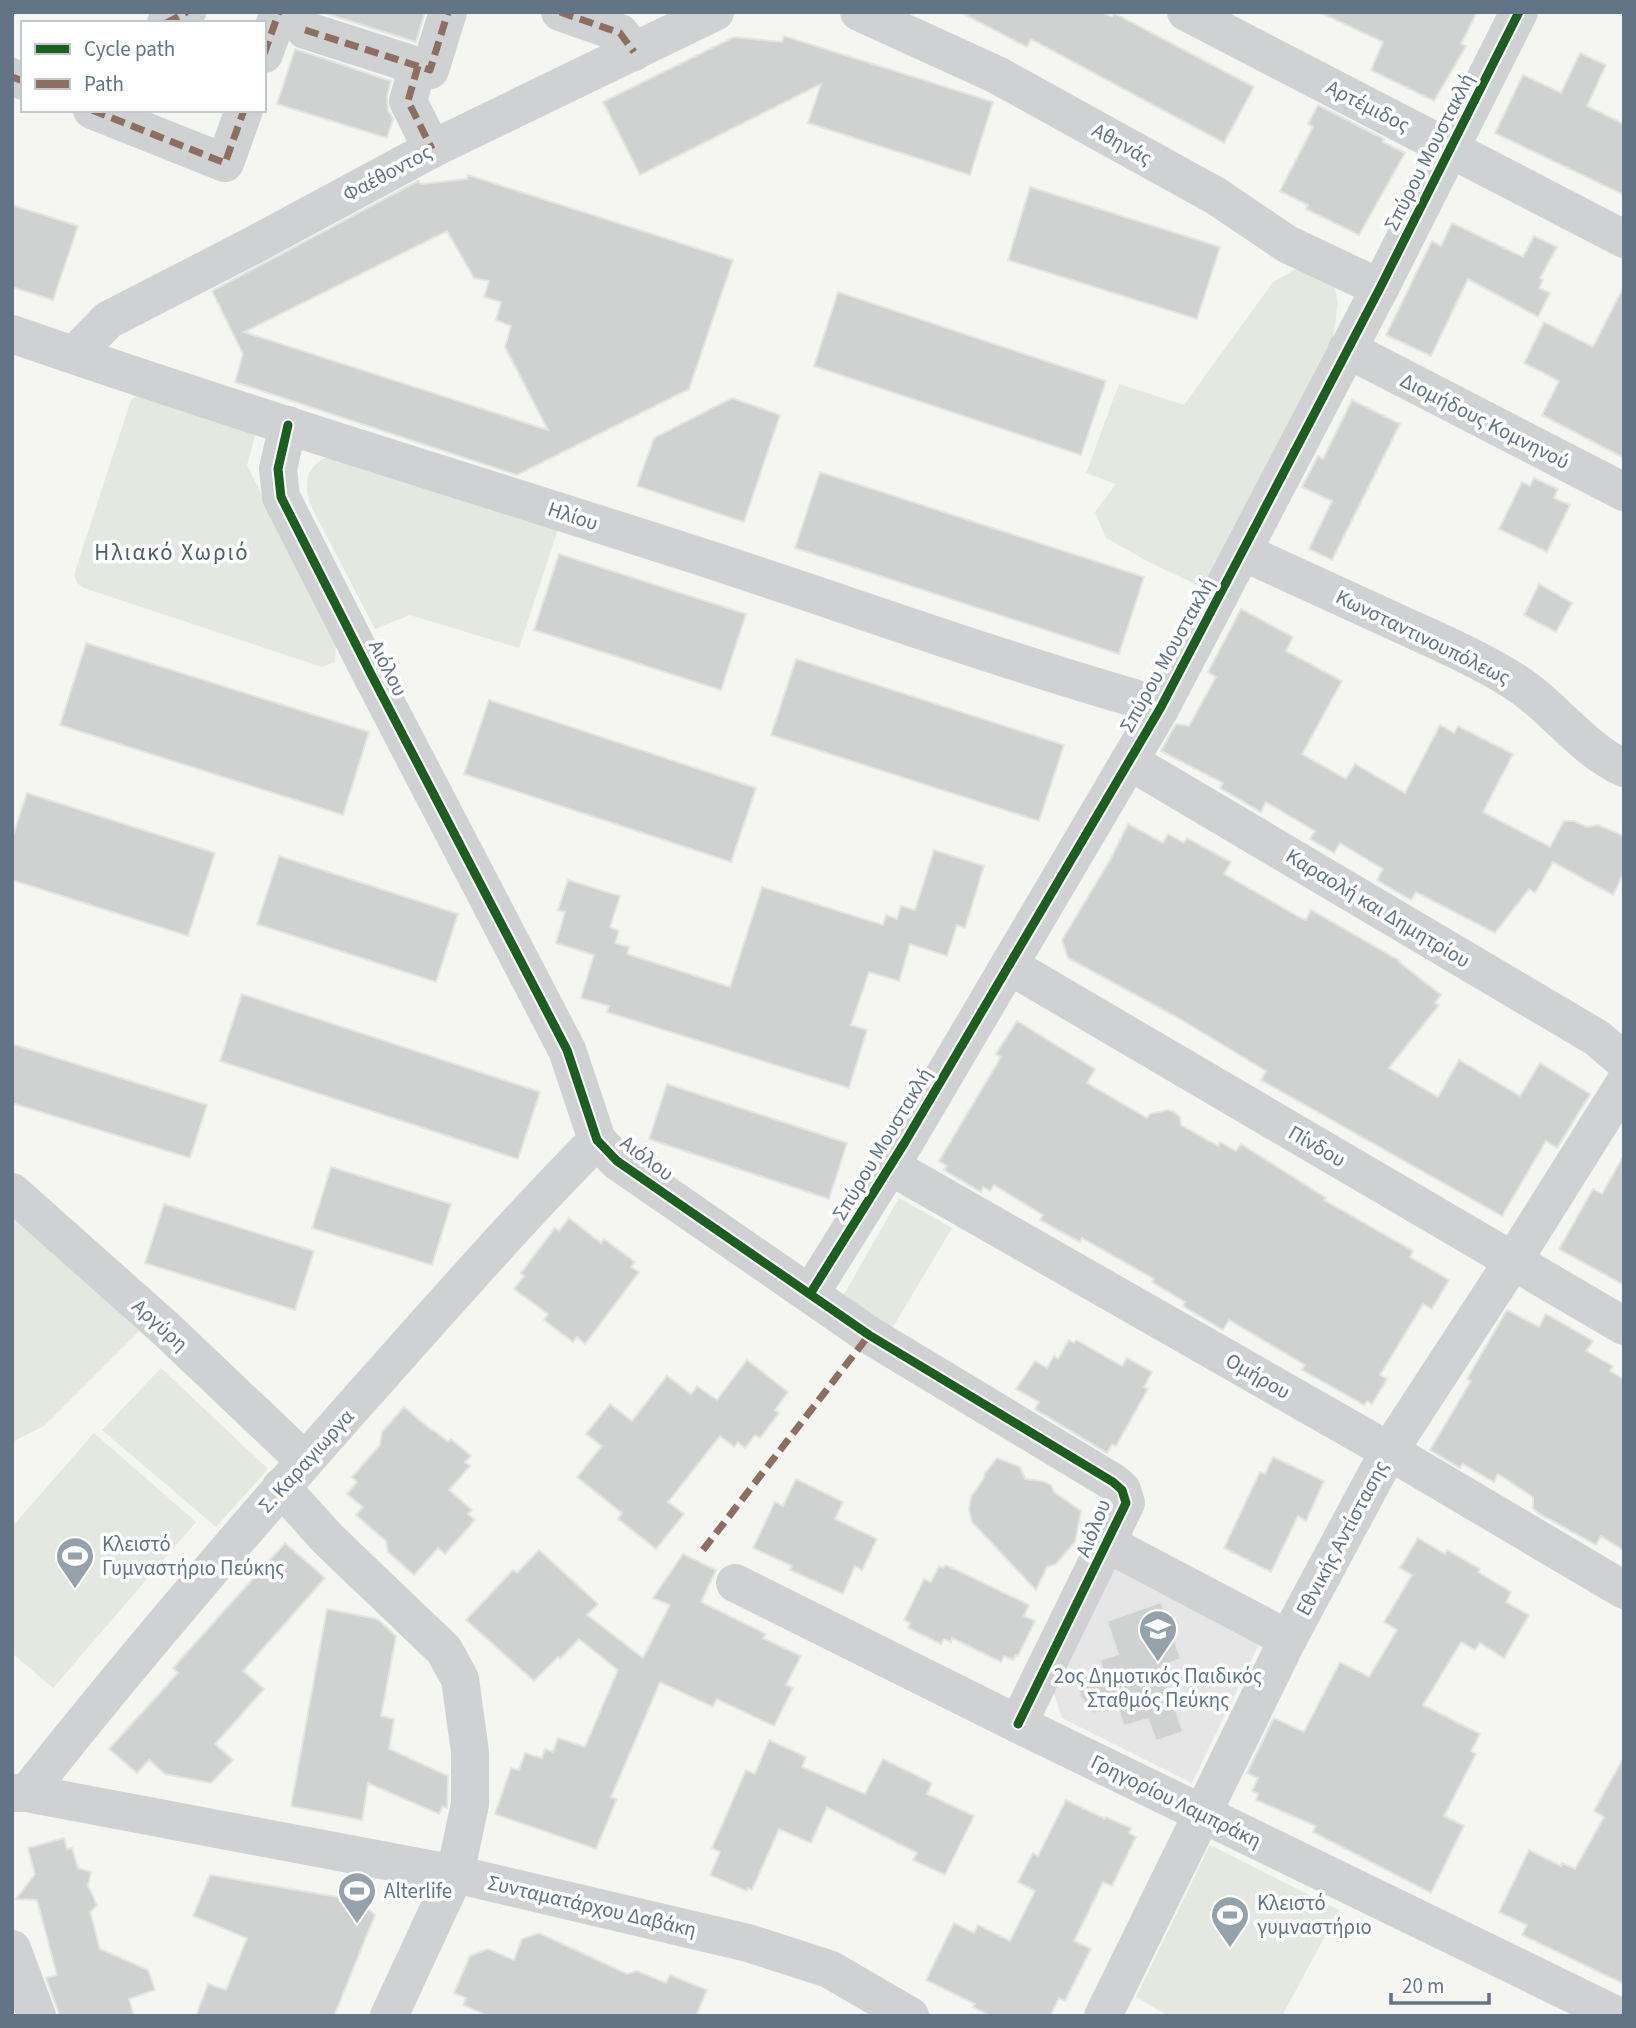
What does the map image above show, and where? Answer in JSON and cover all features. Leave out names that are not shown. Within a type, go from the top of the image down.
[{"type":"street","points":[[266,52],[292,21],[430,70],[448,12]]},
{"type":"street","points":[[559,12],[620,33],[634,52]]},
{"type":"street","name":"Φαέθοντος","points":[[74,355],[108,320],[432,149],[715,12]]},
{"type":"street","name":"Αθηνάς","points":[[859,12],[996,75],[1216,196],[1287,244],[1380,288]]},
{"type":"street","name":"Αρτέμιδος","points":[[1186,12],[1624,239]]},
{"type":"street","name":"Σπύρου Μουστακλή","points":[[810,1294],[1010,966],[1161,707],[1380,288],[1519,12]]},
{"type":"street","points":[[418,66],[408,102],[432,149]]},
{"type":"street","points":[[97,112],[225,163],[243,112]]},
{"type":"street","name":"Ηλίου","points":[[12,334],[1134,698]]},
{"type":"street","name":"Διομήδους Κομνηνού","points":[[1347,349],[1624,492]]},
{"type":"street","name":"Αιόλου","points":[[288,425],[278,469],[282,496],[372,676],[567,1050],[597,1140],[617,1161],[869,1335],[1113,1482],[1122,1490],[1126,1503],[1108,1544],[1018,1724]]},
{"type":"street","name":"Κωνσταντινουπόλεως","points":[[1242,552],[1483,662],[1543,701],[1585,743],[1605,759],[1624,768]]},
{"type":"street","name":"Καραολή και Δημητρίου","points":[[1129,761],[1597,1038],[1624,1062]]},
{"type":"street","name":"Πίνδου","points":[[1010,966],[1624,1326]]},
{"type":"street","name":"Εθνικής Αντίστασης","points":[[1103,2016],[1200,1813],[1288,1639],[1389,1451],[1624,1084]]},
{"type":"street","name":"Σ. Καραγιωργα","points":[[19,1793],[293,1474],[529,1209],[597,1140]]},
{"type":"street","name":"Ομήρου","points":[[890,1166],[1389,1451],[1624,1590]]},
{"type":"street","name":"Αργύρη","points":[[12,1192],[166,1329],[293,1474],[328,1539],[444,1650],[460,1679],[470,1752],[470,1804],[455,1874],[389,2016]]},
{"type":"street","points":[[1108,1544],[1288,1639]]},
{"type":"street","name":"Γρηγορίου Λαμπράκη","points":[[735,1583],[1618,2016]]},
{"type":"street","name":"Συνταματάρχου Δαβάκη","points":[[19,1793],[455,1874],[764,1948],[829,1969],[910,2016]]},
{"type":"street","points":[[12,1949],[37,2016]]},
{"type":"shaded area","points":[[1313,260],[1331,269],[1338,302],[1333,338],[1206,589],[1106,538],[1095,512],[1116,484],[1086,473],[1119,384],[1184,405],[1273,282]]},
{"type":"shaded area","points":[[137,396],[256,432],[247,465],[336,643],[335,662],[322,667],[84,588],[77,583],[74,575],[131,400]]},
{"type":"shaded area","points":[[324,458],[338,458],[558,529],[519,648],[410,615],[375,629],[310,504],[308,478],[313,468]]},
{"type":"shaded area","points":[[899,1198],[952,1228],[890,1332],[842,1298]]},
{"type":"shaded area","points":[[12,1215],[139,1331],[44,1426],[12,1442]]},
{"type":"shaded area","points":[[161,1368],[268,1469],[216,1527],[102,1430]]},
{"type":"shaded area","name":"Κλειστό Γυμναστήριο Πεύκης","points":[[94,1433],[196,1522],[53,1688],[12,1653],[12,1527]]},
{"type":"shaded area","name":"2ος Δημοτικός Παιδικός Σταθμός Πεύκης","points":[[1118,1557],[1263,1636],[1192,1783],[1062,1718],[1053,1690]]},
{"type":"shaded area","name":"Κλειστό γυμναστήριο","points":[[1210,1845],[1339,1910],[1282,2016],[1168,2016],[1136,1997]]},
{"type":"building","points":[[321,12],[425,12],[416,42]]},
{"type":"building","points":[[960,12],[1102,12],[1112,17],[1114,13],[1254,87],[1224,143],[1031,39],[1027,47]]},
{"type":"building","points":[[1319,12],[1477,12],[1461,44],[1466,46],[1434,101],[1371,70],[1383,42]]},
{"type":"building","points":[[784,36],[993,102],[970,175],[808,123],[821,84],[640,175],[603,102],[734,37],[782,42]]},
{"type":"building","points":[[295,49],[391,81],[387,96],[388,110],[393,119],[387,138],[277,104]]},
{"type":"building","points":[[1580,53],[1606,65],[1587,106],[1624,124],[1624,195],[1495,133],[1523,75],[1561,93]]},
{"type":"building","points":[[1318,105],[1384,139],[1383,142],[1405,153],[1359,235],[1306,209],[1308,205],[1280,191],[1313,127],[1308,124]]},
{"type":"building","points":[[468,175],[733,260],[689,389],[517,475],[235,382],[243,354],[212,291],[418,181],[421,184],[467,179]],"holes":[[[447,231],[474,278],[489,281],[484,297],[501,302],[496,320],[511,326],[505,347],[548,430],[244,332]]]},
{"type":"building","points":[[1030,187],[1220,247],[1197,319],[1008,260]]},
{"type":"building","points":[[12,205],[78,226],[53,300],[12,287]]},
{"type":"building","points":[[1452,223],[1523,257],[1534,236],[1557,247],[1540,278],[1543,280],[1539,288],[1550,293],[1538,317],[1468,279],[1431,356],[1386,335],[1432,241],[1441,246]]},
{"type":"building","points":[[1624,286],[1624,458],[1542,415],[1559,381],[1524,363],[1544,322],[1593,347]]},
{"type":"building","points":[[838,292],[1106,381],[1081,455],[814,366]]},
{"type":"building","points":[[732,398],[780,415],[744,522],[637,486],[654,438]]},
{"type":"building","points":[[1352,400],[1400,424],[1332,560],[1309,549],[1332,501],[1302,487],[1318,456],[1323,459]]},
{"type":"building","points":[[820,472],[1144,577],[1119,654],[795,548]]},
{"type":"building","points":[[1534,478],[1558,489],[1554,498],[1570,505],[1547,552],[1499,529],[1522,482],[1530,486]]},
{"type":"building","points":[[559,554],[746,614],[721,690],[534,630]]},
{"type":"building","points":[[1539,584],[1572,603],[1556,632],[1524,615]]},
{"type":"building","points":[[1241,609],[1293,637],[1286,651],[1342,681],[1302,754],[1346,779],[1355,764],[1405,793],[1440,725],[1454,733],[1458,726],[1513,754],[1483,812],[1550,847],[1564,821],[1574,821],[1587,827],[1598,825],[1624,836],[1624,872],[1613,895],[1553,862],[1535,893],[1529,889],[1495,933],[1416,892],[1411,900],[1377,880],[1383,869],[1340,843],[1334,853],[1310,839],[1315,831],[1266,802],[1261,812],[1220,788],[1223,783],[1161,751],[1176,724],[1189,726],[1216,677],[1208,672]]},
{"type":"building","points":[[86,643],[369,732],[343,815],[60,725]]},
{"type":"building","points":[[796,659],[1064,745],[1039,821],[771,735]]},
{"type":"building","points":[[489,700],[756,788],[731,862],[464,774]]},
{"type":"building","points":[[27,793],[215,853],[188,936],[12,880],[12,839]]},
{"type":"building","points":[[1128,824],[1163,843],[1168,834],[1184,843],[1187,838],[1231,862],[1224,874],[1301,918],[1306,920],[1311,910],[1400,961],[1441,995],[1435,1003],[1439,1005],[1389,1068],[1438,1097],[1459,1060],[1520,1096],[1540,1063],[1590,1094],[1557,1148],[1546,1141],[1502,1216],[1261,1080],[1266,1071],[1182,1020],[1068,958],[1062,940],[1110,860]]},
{"type":"building","points":[[934,850],[984,866],[965,928],[957,925],[947,956],[910,944],[899,981],[869,972],[851,1025],[867,1030],[849,1088],[607,1012],[609,1006],[581,998],[594,955],[556,943],[565,912],[558,910],[568,880],[620,896],[610,927],[619,931],[615,943],[629,947],[627,954],[730,987],[762,887],[883,925],[886,915],[897,919],[901,906],[915,910]]},
{"type":"building","points":[[279,856],[458,914],[436,982],[257,924]]},
{"type":"building","points":[[242,994],[540,1092],[518,1159],[220,1061]]},
{"type":"building","points":[[1017,1021],[1095,1069],[1087,1083],[1147,1118],[1150,1114],[1168,1110],[1180,1117],[1181,1125],[1218,1146],[1220,1142],[1236,1151],[1241,1144],[1326,1198],[1324,1200],[1413,1251],[1410,1257],[1449,1280],[1432,1309],[1423,1304],[1380,1375],[1387,1379],[1372,1404],[1367,1401],[1364,1405],[1302,1370],[1305,1365],[1229,1320],[1223,1330],[1183,1306],[1185,1302],[1152,1282],[1154,1279],[1082,1238],[1080,1242],[1040,1220],[1043,1215],[994,1185],[990,1191],[983,1187],[981,1192],[944,1170],[947,1166],[939,1161],[1001,1057],[996,1054]]},
{"type":"building","points":[[12,1044],[207,1105],[190,1158],[12,1103]]},
{"type":"building","points":[[667,1084],[847,1143],[829,1199],[649,1139]]},
{"type":"building","points":[[1624,1155],[1624,1285],[1559,1249],[1593,1189],[1602,1194]]},
{"type":"building","points":[[331,1167],[451,1204],[432,1265],[312,1228]]},
{"type":"building","points":[[164,1204],[314,1251],[295,1310],[145,1263]]},
{"type":"building","points":[[569,1218],[601,1243],[604,1239],[635,1262],[631,1267],[639,1272],[585,1344],[577,1337],[573,1342],[544,1320],[548,1314],[514,1289],[524,1276],[521,1273],[555,1228],[559,1231]]},
{"type":"building","points":[[1507,1310],[1539,1327],[1546,1314],[1593,1341],[1586,1351],[1613,1366],[1610,1371],[1624,1379],[1624,1551],[1601,1536],[1596,1545],[1538,1513],[1533,1508],[1533,1497],[1498,1474],[1494,1482],[1463,1464],[1460,1468],[1430,1450],[1471,1381],[1467,1379]]},
{"type":"building","points":[[1069,1340],[1074,1343],[1076,1340],[1122,1366],[1127,1358],[1152,1372],[1144,1387],[1148,1389],[1116,1446],[1112,1444],[1107,1453],[1035,1409],[1039,1402],[1016,1389],[1035,1361],[1047,1368],[1054,1356],[1058,1359]]},
{"type":"building","points":[[747,1360],[788,1392],[775,1410],[779,1413],[760,1438],[755,1435],[745,1448],[738,1442],[734,1447],[720,1436],[668,1502],[684,1514],[656,1549],[618,1519],[622,1513],[577,1477],[602,1446],[586,1434],[610,1404],[632,1421],[667,1376],[691,1394],[697,1386],[717,1400]]},
{"type":"building","points":[[404,1407],[431,1430],[448,1442],[451,1439],[471,1456],[465,1462],[470,1466],[449,1490],[472,1510],[468,1514],[475,1520],[445,1554],[438,1548],[414,1575],[388,1552],[386,1541],[356,1515],[363,1507],[347,1494],[357,1482],[352,1477],[380,1445],[382,1432]]},
{"type":"building","points":[[1273,1457],[1324,1481],[1306,1521],[1298,1516],[1271,1572],[1224,1548],[1260,1472],[1265,1474]]},
{"type":"building","points":[[997,1458],[1020,1467],[1025,1479],[1051,1485],[1054,1492],[1081,1511],[1075,1542],[1056,1564],[1047,1567],[1036,1590],[972,1522],[969,1509],[971,1497]]},
{"type":"building","points":[[796,1479],[843,1502],[835,1519],[877,1539],[862,1570],[855,1566],[843,1594],[790,1570],[792,1566],[753,1548],[775,1502],[783,1506]]},
{"type":"building","points":[[1418,1538],[1445,1554],[1447,1550],[1480,1569],[1478,1572],[1511,1592],[1506,1602],[1529,1615],[1504,1658],[1480,1643],[1475,1650],[1461,1642],[1423,1705],[1480,1734],[1471,1751],[1476,1754],[1444,1816],[1464,1826],[1431,1893],[1313,1832],[1316,1826],[1256,1800],[1258,1794],[1252,1791],[1258,1778],[1247,1773],[1274,1718],[1304,1732],[1340,1662],[1369,1677],[1397,1630],[1384,1622],[1412,1575],[1400,1568]]},
{"type":"building","points":[[285,1543],[325,1578],[243,1671],[264,1689],[215,1744],[233,1760],[211,1783],[165,1774],[149,1760],[137,1773],[109,1749],[178,1673],[173,1668]]},
{"type":"building","points":[[539,1550],[598,1604],[587,1615],[643,1658],[670,1605],[653,1598],[683,1554],[716,1570],[701,1602],[766,1634],[763,1638],[801,1656],[786,1685],[793,1688],[774,1726],[717,1699],[713,1707],[660,1682],[611,1797],[617,1799],[596,1849],[495,1814],[511,1768],[519,1770],[525,1753],[542,1758],[545,1749],[553,1752],[558,1738],[585,1747],[618,1670],[579,1639],[534,1681],[466,1620],[513,1570],[517,1573]]},
{"type":"building","points":[[946,1565],[1029,1605],[1024,1616],[1035,1621],[1018,1656],[1013,1660],[1004,1656],[1001,1662],[952,1638],[951,1642],[944,1639],[941,1644],[908,1628],[910,1623],[904,1620],[924,1579],[931,1582],[939,1566],[943,1568]]},
{"type":"building","points":[[1161,1602],[1181,1659],[1161,1666],[1183,1732],[1156,1741],[1148,1719],[1124,1726],[1117,1705],[1093,1714],[1080,1696],[1080,1678],[1103,1670],[1100,1660],[1118,1654],[1107,1621]]},
{"type":"building","points":[[327,1609],[377,1619],[396,1636],[381,1716],[394,1719],[389,1749],[448,1776],[447,1808],[443,1806],[439,1814],[368,1783],[362,1820],[291,1806]]},
{"type":"building","points":[[769,1740],[806,1757],[802,1767],[865,1794],[883,1759],[932,1783],[927,1794],[974,1816],[945,1875],[913,1860],[917,1853],[827,1807],[811,1843],[779,1829],[752,1890],[748,1888],[747,1891],[710,1875],[720,1852],[712,1848],[746,1770],[755,1774]]},
{"type":"building","points":[[1624,1757],[1624,1984],[1522,1935],[1527,1925],[1499,1912],[1529,1850],[1561,1866],[1562,1863],[1575,1869],[1604,1817],[1594,1811]]},
{"type":"building","points":[[1066,1800],[1131,1828],[1129,1833],[1136,1837],[1112,1886],[1103,1882],[1074,1941],[1091,1949],[1065,2001],[1059,1998],[1050,2016],[990,2016],[973,2007],[975,2004],[926,1980],[954,1923],[974,1933],[978,1925],[1010,1941],[1035,1891],[1018,1882],[1033,1853],[1038,1856]]},
{"type":"building","points":[[64,1838],[67,1849],[72,1848],[78,1868],[91,1872],[88,1886],[97,1905],[90,1912],[100,1949],[148,1970],[155,1990],[129,1999],[134,2016],[60,2016],[46,1978],[57,1975],[37,1900],[16,1899],[35,1874],[28,1848]]},
{"type":"building","points":[[210,1875],[360,1901],[375,1915],[334,2016],[196,2016],[208,1984],[226,1990],[247,1938],[193,1916]]},
{"type":"building","points":[[539,1933],[627,1974],[637,1971],[666,1983],[670,1975],[707,1990],[696,2016],[488,2016],[463,2005],[466,1998],[454,1993],[470,1956],[488,1949],[514,1960],[522,1939]]},
{"type":"marked path","points":[[170,21],[187,12]]},
{"type":"marked path","points":[[266,48],[279,12]]},
{"type":"marked path","points":[[305,30],[430,70],[448,12]]},
{"type":"marked path","points":[[560,12],[620,33],[634,52]]},
{"type":"marked path","points":[[418,66],[408,101],[432,149]]},
{"type":"marked path","points":[[12,77],[21,80]]},
{"type":"marked path","points":[[97,112],[225,163],[243,112]]},
{"type":"marked path","points":[[703,1550],[869,1335]]},
{"type":"cycle path","points":[[810,1294],[905,1142],[1161,707],[1380,288],[1519,12]]},
{"type":"cycle path","points":[[288,425],[278,469],[281,497],[567,1050],[597,1140],[617,1161],[869,1335],[1113,1482],[1122,1490],[1126,1503],[1018,1724]]},
{"type":"place","name":"Κλειστό Γυμναστήριο Πεύκης","points":[[75,1590]]},
{"type":"place","name":"2ος Δημοτικός Παιδικός Σταθμός Πεύκης","points":[[1158,1663]]},
{"type":"place","name":"Alterlife","points":[[357,1925]]},
{"type":"place","name":"Κλειστό γυμναστήριο","points":[[1230,1949]]},
{"type":"district","name":"Ηλιακό Χωριό","points":[[172,552]]}]
